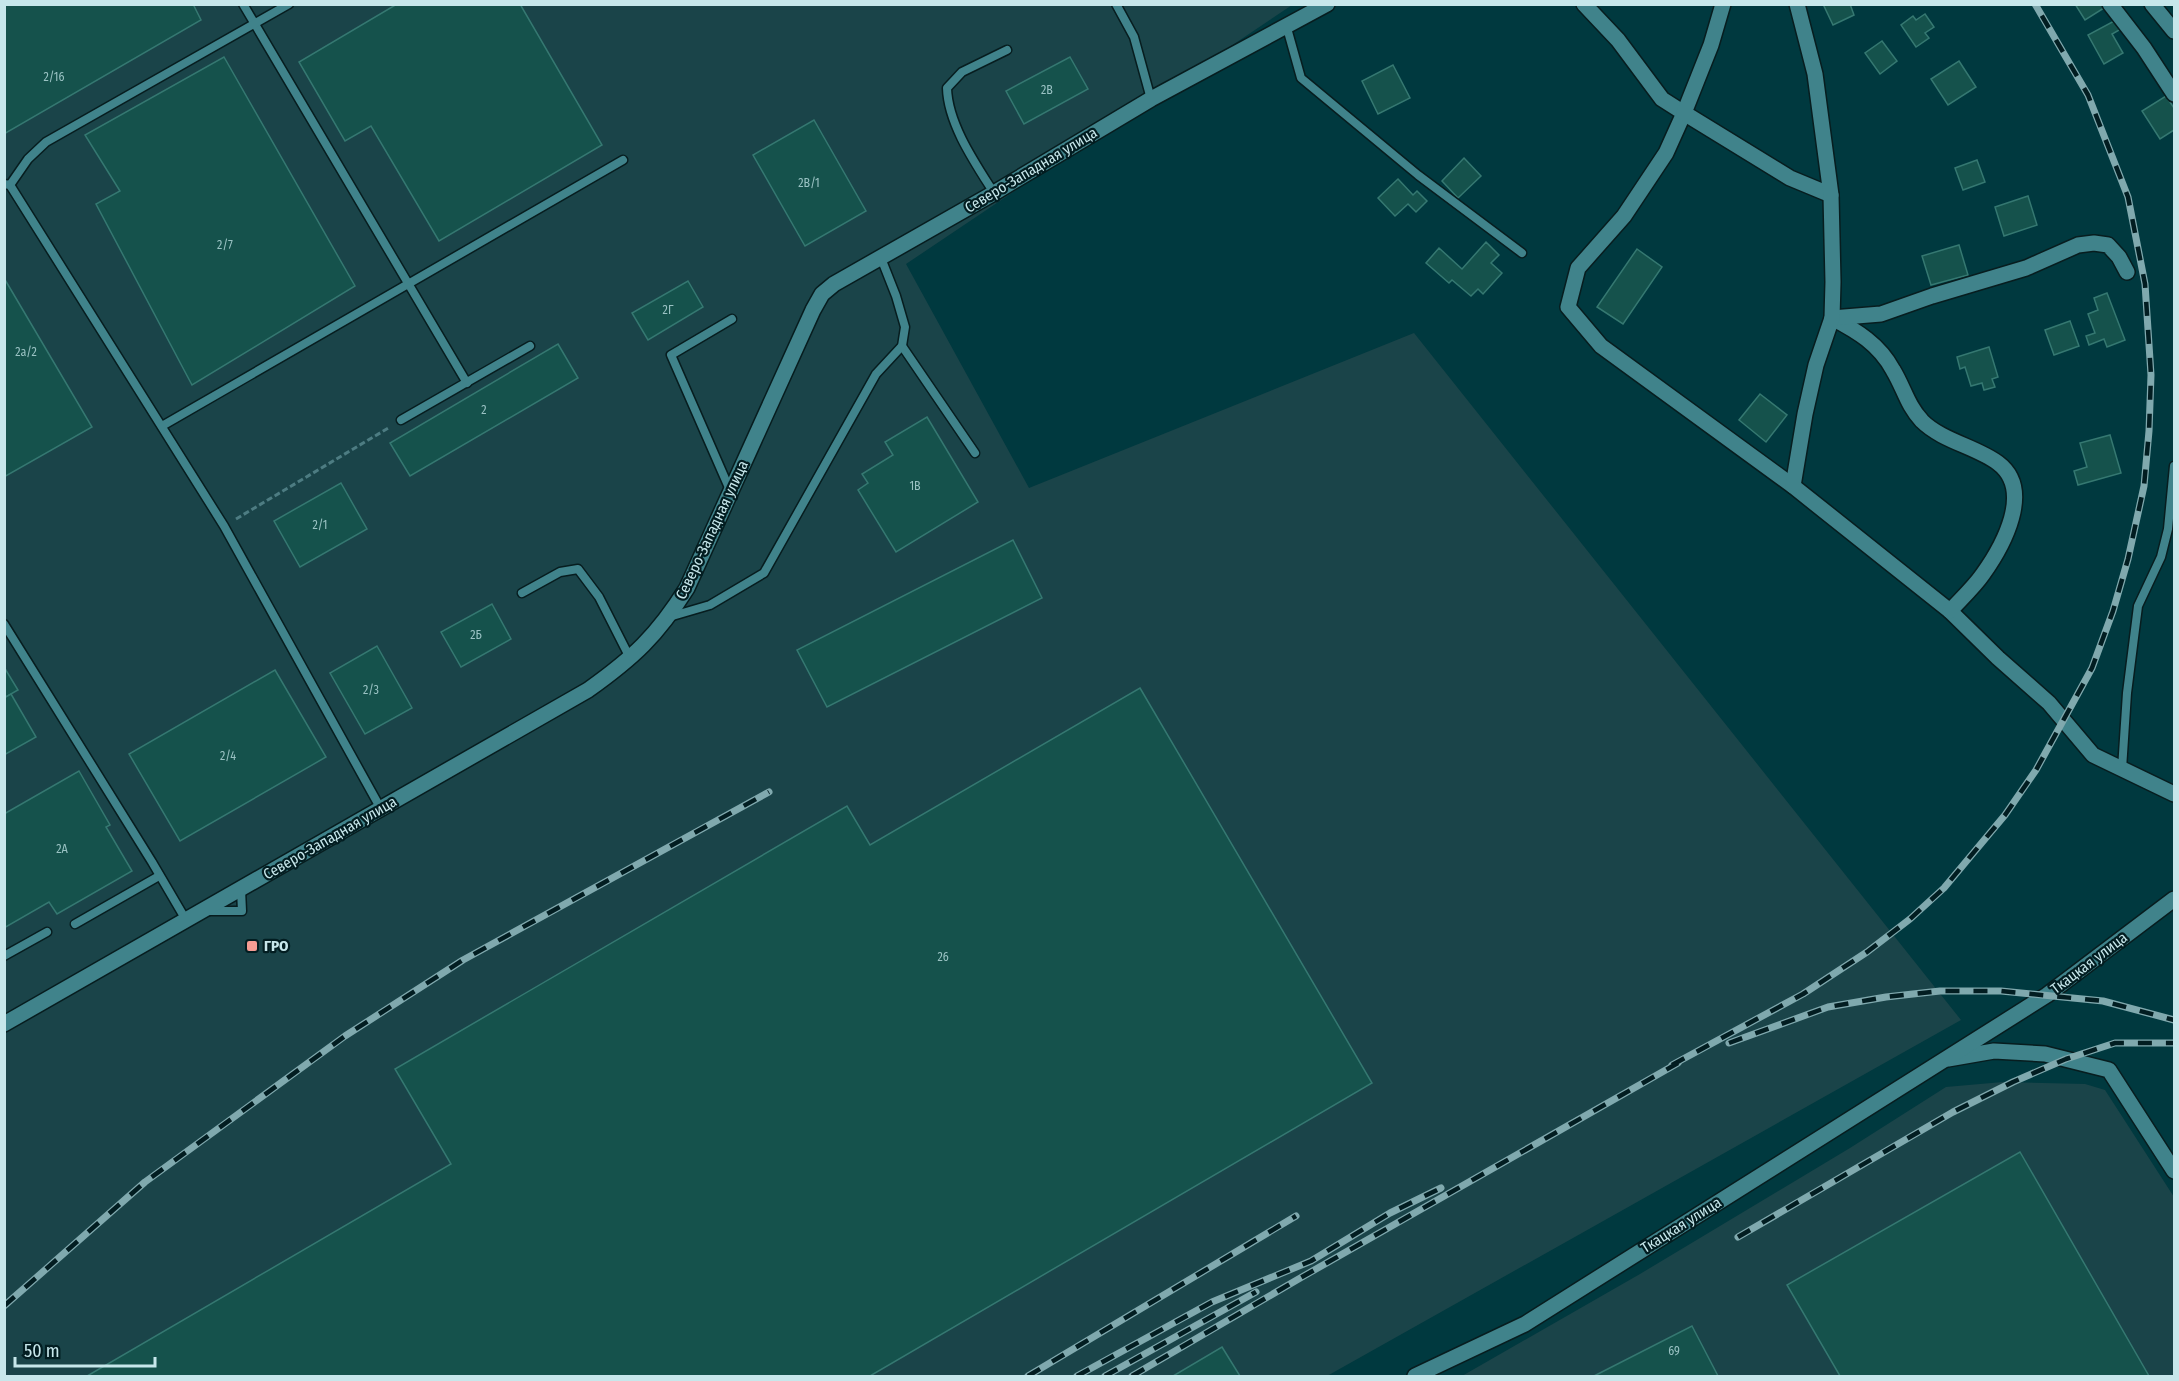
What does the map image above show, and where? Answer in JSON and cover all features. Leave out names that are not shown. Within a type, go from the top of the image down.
[{"type":"street","name":"Северо-Западная улица","points":[[4,1024],[588,690],[630,658],[645,645],[669,617],[687,588],[822,294],[834,284],[994,193],[1151,99],[1327,4]]},
{"type":"street","points":[[1584,4],[1618,40],[1662,99],[1790,178],[1831,195]]},
{"type":"street","points":[[1723,4],[1711,45],[1666,153],[1624,216],[1578,268],[1568,307],[1601,346],[1793,486],[1950,611],[2049,703],[2093,755],[2175,794]]},
{"type":"street","points":[[1793,486],[1816,365],[1832,318],[1833,229],[1831,195],[1815,74],[1797,4]]},
{"type":"street","points":[[2110,4],[2144,48],[2175,94]]},
{"type":"street","points":[[2152,4],[2175,31]]},
{"type":"street","points":[[1832,318],[1881,314],[2026,268],[2078,245],[2094,243],[2108,245],[2120,257],[2127,272]]},
{"type":"street","points":[[1832,318],[1863,334],[1884,354],[1906,400],[1923,422],[1943,435],[1999,463],[2012,481],[2015,498],[2012,521],[1983,574],[1950,611]]},
{"type":"street","name":"Ткацкая улица","points":[[1415,1377],[1525,1324],[2047,995],[2175,899]]},
{"type":"street","name":"Ткацкая улица","points":[[1939,1061],[1994,1051],[2045,1054],[2109,1070],[2175,1171]]},
{"type":"lane","points":[[243,4],[467,382]]},
{"type":"lane","points":[[289,4],[46,142],[28,159],[7,185],[224,526],[381,809]]},
{"type":"lane","points":[[1116,4],[1134,38],[1151,99]]},
{"type":"lane","points":[[1287,27],[1301,78],[1418,176],[1522,254]]},
{"type":"lane","points":[[994,193],[972,156],[948,105],[947,88],[962,72],[1007,50]]},
{"type":"lane","points":[[162,426],[623,160]]},
{"type":"lane","points":[[669,617],[710,605],[764,573],[876,374],[902,346],[905,327],[882,258]]},
{"type":"lane","points":[[730,491],[671,355],[732,319]]},
{"type":"lane","points":[[401,420],[530,346]]},
{"type":"lane","points":[[902,346],[975,453]]},
{"type":"lane","points":[[2122,769],[2127,693],[2138,606],[2161,557],[2169,529],[2175,466]]},
{"type":"lane","points":[[522,593],[560,572],[578,569],[598,597],[630,658]]},
{"type":"lane","points":[[4,624],[186,920]]},
{"type":"lane","points":[[75,924],[159,876]]},
{"type":"lane","points":[[4,956],[47,932]]},
{"type":"path","points":[[224,526],[401,420]]},
{"type":"shaded area","points":[[5,5],[1292,5],[906,264],[1029,488],[1414,333],[1961,1020],[1327,1376],[5,1376]]},
{"type":"shaded area","points":[[2003,1082],[2085,1084],[2105,1090],[2174,1197],[2174,1376],[1462,1376],[1640,1274],[1850,1148],[1946,1087]]},
{"type":"building","points":[[4,4],[193,4],[201,20],[4,134]]},
{"type":"building","points":[[397,4],[520,4],[602,145],[439,241],[371,126],[345,141],[299,62]]},
{"type":"building","points":[[1823,4],[1850,4],[1854,15],[1833,25]]},
{"type":"building","points":[[2075,4],[2101,4],[2104,8],[2085,20]]},
{"type":"building","points":[[1925,14],[1934,27],[1925,33],[1929,38],[1916,47],[1901,25],[1913,16],[1916,20]]},
{"type":"building","points":[[2116,20],[2121,29],[2112,34],[2123,53],[2104,64],[2088,35]]},
{"type":"building","points":[[1882,41],[1897,61],[1880,74],[1865,53]]},
{"type":"building","points":[[224,57],[355,286],[192,385],[96,204],[120,191],[85,135]]},
{"type":"building","points":[[1070,57],[1088,89],[1024,124],[1006,91]]},
{"type":"building","points":[[1959,61],[1976,87],[1948,105],[1931,79]]},
{"type":"building","points":[[1393,65],[1410,98],[1378,114],[1362,81]]},
{"type":"building","points":[[2166,96],[2174,108],[2174,130],[2160,139],[2142,111]]},
{"type":"building","points":[[814,120],[866,211],[805,246],[753,155]]},
{"type":"building","points":[[1464,158],[1481,176],[1458,198],[1442,181]]},
{"type":"building","points":[[1977,160],[1985,182],[1963,190],[1955,168]]},
{"type":"building","points":[[1398,179],[1413,195],[1417,191],[1427,201],[1416,212],[1408,204],[1395,216],[1378,198]]},
{"type":"building","points":[[2028,196],[2037,225],[2004,236],[1995,207]]},
{"type":"building","points":[[1486,242],[1499,255],[1491,263],[1502,273],[1483,294],[1478,289],[1471,296],[1452,280],[1449,283],[1426,263],[1439,248],[1462,269]]},
{"type":"building","points":[[1959,245],[1968,275],[1931,285],[1922,256]]},
{"type":"building","points":[[1637,249],[1662,267],[1623,324],[1597,307]]},
{"type":"building","points":[[4,278],[92,427],[4,477]]},
{"type":"building","points":[[688,281],[703,307],[648,340],[632,313]]},
{"type":"building","points":[[2107,293],[2125,340],[2107,347],[2104,339],[2089,345],[2086,336],[2095,333],[2088,314],[2098,310],[2094,298]]},
{"type":"building","points":[[2070,321],[2079,346],[2054,355],[2045,330]]},
{"type":"building","points":[[558,344],[578,378],[410,476],[390,443]]},
{"type":"building","points":[[1989,347],[1998,377],[1992,379],[1995,387],[1984,390],[1982,383],[1971,386],[1965,367],[1960,369],[1957,357]]},
{"type":"building","points":[[1760,394],[1787,415],[1766,442],[1739,420]]},
{"type":"building","points":[[927,417],[978,502],[896,552],[858,490],[868,483],[862,474],[893,455],[885,442]]},
{"type":"building","points":[[2110,435],[2121,473],[2078,485],[2074,471],[2087,467],[2080,443]]},
{"type":"building","points":[[341,483],[367,529],[300,567],[274,521]]},
{"type":"building","points":[[1013,540],[1042,598],[827,707],[797,650]]},
{"type":"building","points":[[492,604],[511,639],[461,667],[441,632]]},
{"type":"building","points":[[377,646],[412,708],[365,734],[330,673]]},
{"type":"building","points":[[4,667],[18,690],[4,698]]},
{"type":"building","points":[[275,670],[326,757],[180,841],[129,754]]},
{"type":"building","points":[[1140,688],[1372,1083],[870,1376],[87,1376],[451,1164],[395,1069],[847,806],[870,845]]},
{"type":"building","points":[[11,694],[36,737],[4,755],[4,698]]},
{"type":"building","points":[[79,771],[110,825],[106,827],[132,871],[57,914],[49,902],[4,928],[4,814]]},
{"type":"building","points":[[2020,1152],[2149,1376],[1840,1376],[1787,1285]]},
{"type":"building","points":[[1692,1326],[1718,1376],[1594,1376]]},
{"type":"building","points":[[1222,1347],[1240,1376],[1173,1376]]},
{"type":"railway","points":[[1672,1065],[1803,994],[1867,952],[1910,919],[1944,888],[2005,815],[2036,770],[2092,668],[2113,611],[2128,559],[2144,486],[2151,375],[2145,284],[2128,197],[2088,95],[2035,4]]},
{"type":"railway","points":[[4,1306],[145,1182],[345,1036],[463,960],[769,792]]},
{"type":"railway","points":[[1729,1043],[1828,1007],[1940,991],[2001,991],[2103,1001],[2174,1020]]},
{"type":"railway","points":[[1738,1237],[1953,1112],[2013,1082],[2066,1059],[2115,1043],[2174,1043]]},
{"type":"railway","points":[[1132,1376],[1678,1063]]},
{"type":"railway","points":[[1077,1376],[1212,1302],[1311,1261],[1390,1213],[1441,1188]]},
{"type":"railway","points":[[1028,1376],[1296,1216]]},
{"type":"railway","points":[[1105,1376],[1256,1292]]},
{"type":"place","name":"ГРО","points":[[252,946]]}]
